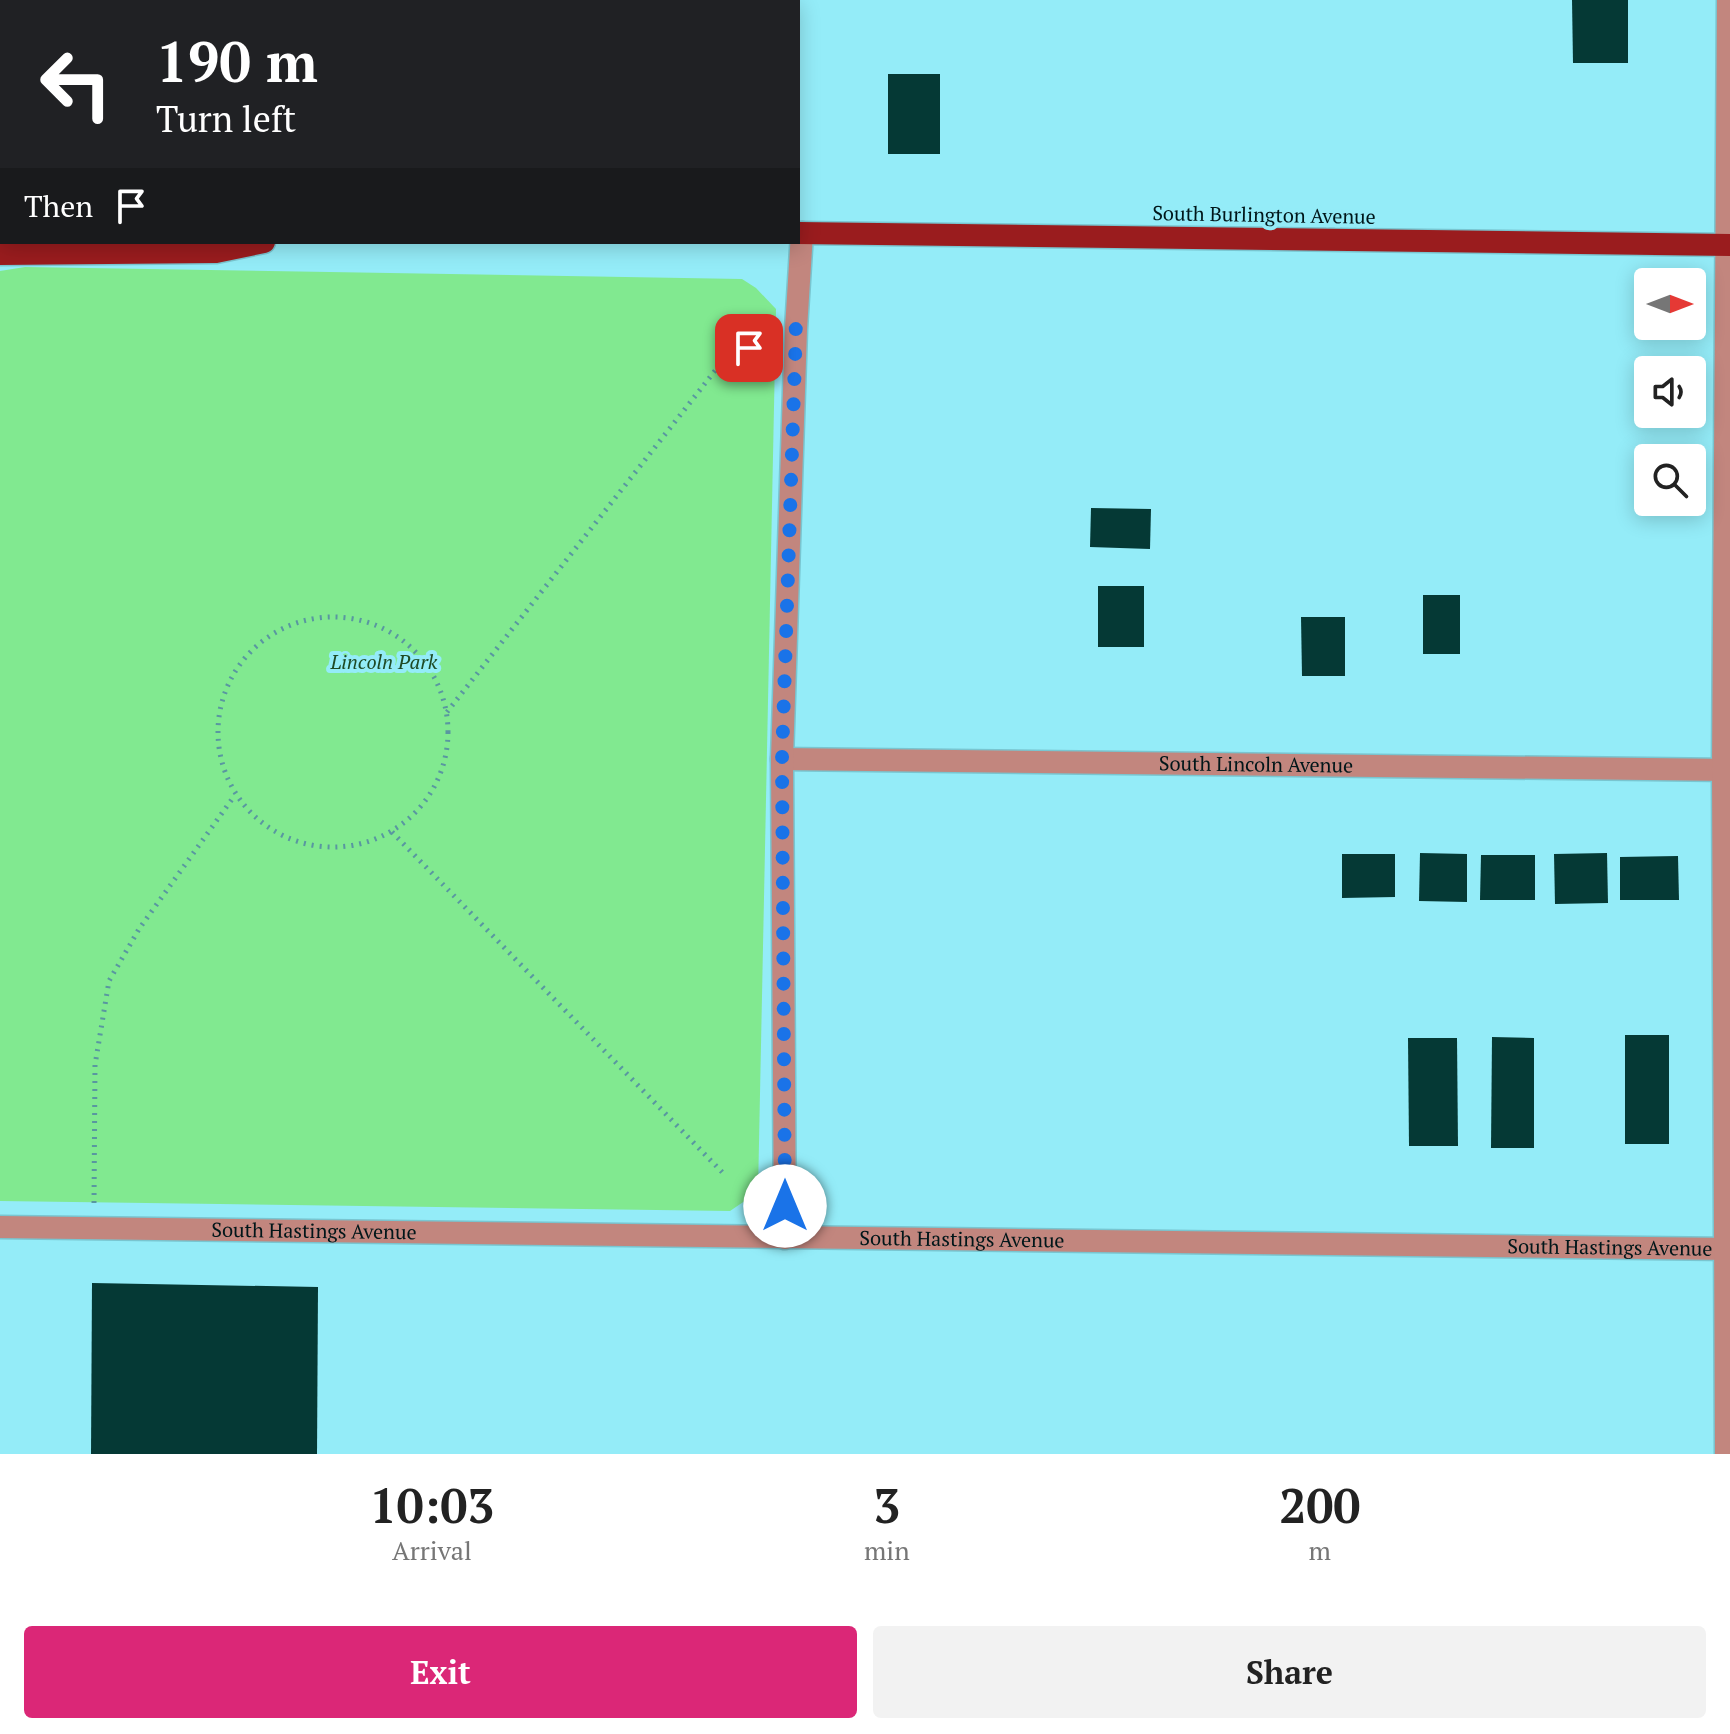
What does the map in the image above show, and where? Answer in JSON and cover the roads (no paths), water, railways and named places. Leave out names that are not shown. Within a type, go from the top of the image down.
[{"type":"highway","name":"South Burlington Avenue","points":[[800,233],[1729,245]]},
{"type":"highway","points":[[0,254],[216,252],[254,244]]},
{"type":"street","points":[[1726,1454],[1728,0]]},
{"type":"street","points":[[785,1238],[782,759],[800,244]]},
{"type":"street","name":"South Lincoln Avenue","points":[[782,759],[1726,770]]},
{"type":"street","name":"South Hastings Avenue","points":[[0,1227],[1728,1249]]},
{"type":"park label","name":"Lincoln Park","points":[[384,662]]}]
